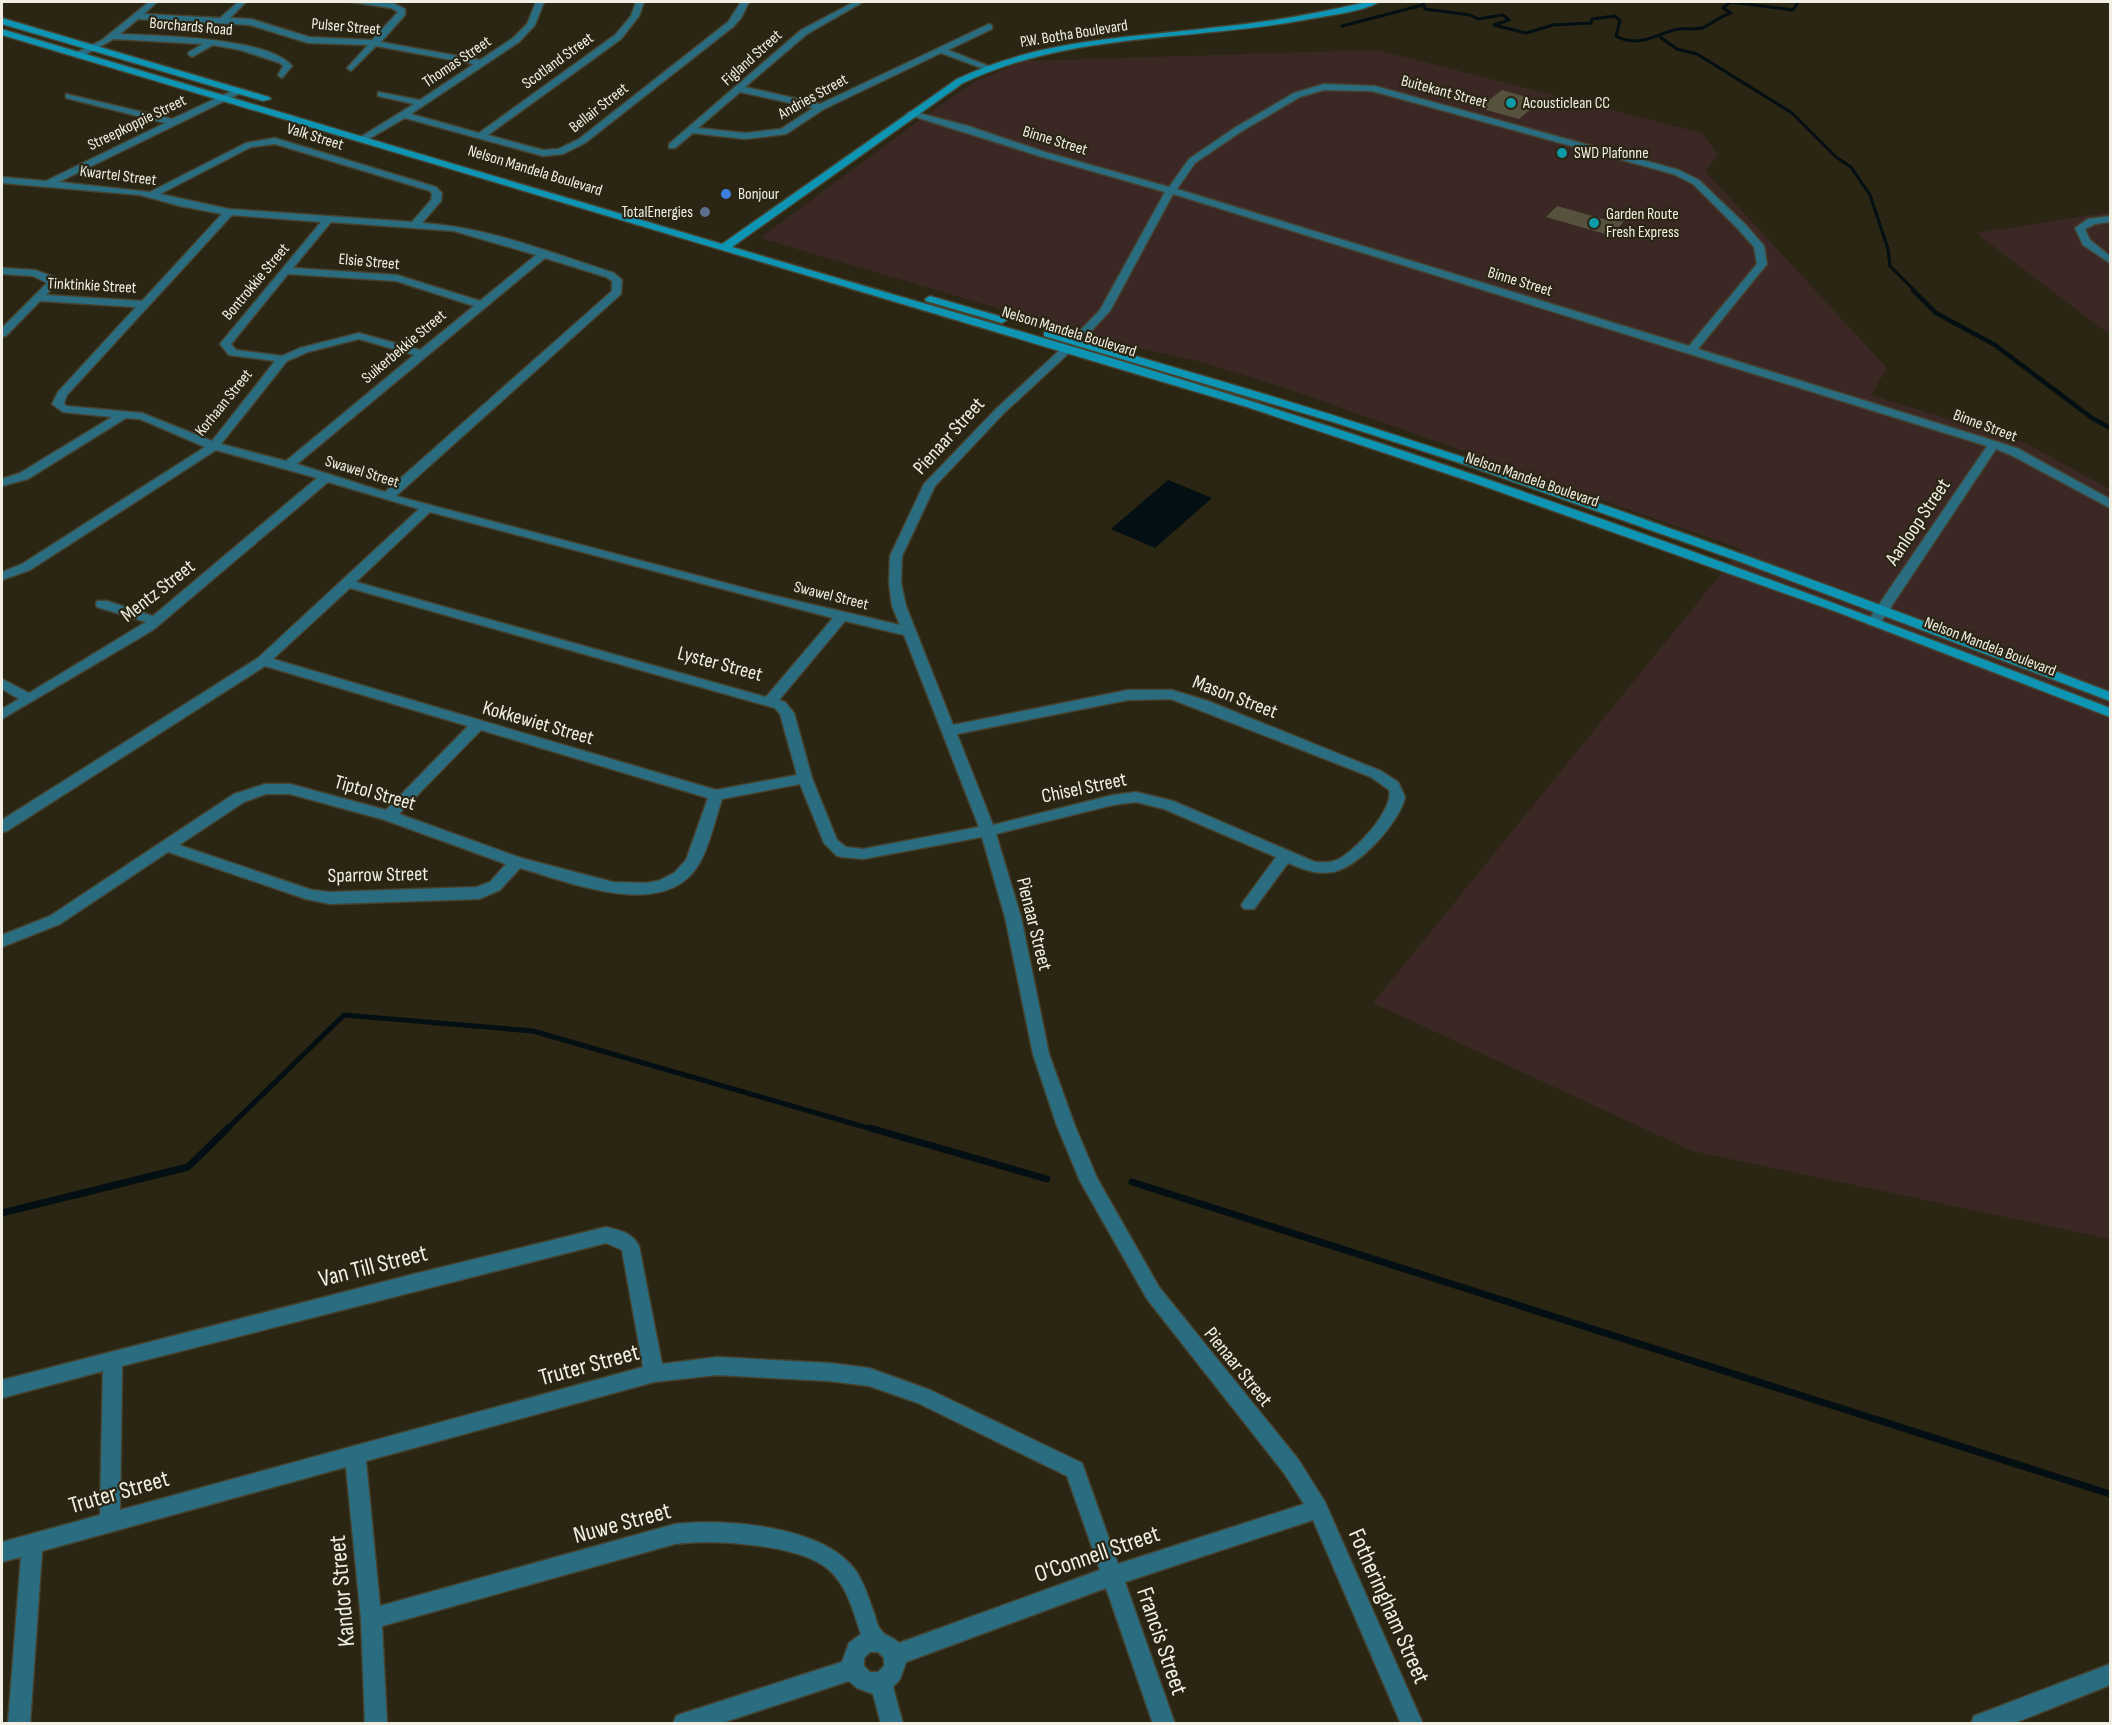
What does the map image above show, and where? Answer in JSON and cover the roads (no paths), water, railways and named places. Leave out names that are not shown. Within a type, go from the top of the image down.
[{"type":"street","points":[[78,55],[111,36],[153,2]]},
{"type":"street","points":[[223,20],[242,2]]},
{"type":"street","points":[[351,68],[401,15],[402,11],[393,6],[355,2]]},
{"type":"street","name":"Thomas Street","points":[[364,138],[404,115],[526,32],[540,2]]},
{"type":"street","name":"Scotland Street","points":[[482,135],[618,37],[635,16],[640,2]]},
{"type":"street","name":"Bellair Street","points":[[404,115],[543,153],[560,152],[574,146],[731,24],[746,2]]},
{"type":"street","name":"Figland Street","points":[[672,146],[804,32],[859,2]]},
{"type":"street","name":"P.W. Botha Boulevard","points":[[728,245],[911,114],[960,81],[987,67],[1053,49],[1280,23],[1375,2]]},
{"type":"street","name":"Pulser Street","points":[[137,16],[259,23],[308,40],[373,44],[482,63]]},
{"type":"street","points":[[2,21],[272,101]]},
{"type":"street","name":"Andries Street","points":[[692,130],[731,136],[775,134],[789,128],[821,107],[989,27]]},
{"type":"street","name":"Nelson Mandela Boulevard","points":[[2,32],[364,138],[591,208],[896,289],[1479,480],[1874,621],[2110,713]]},
{"type":"street","name":"Borchards Road","points":[[111,36],[213,42],[283,61],[288,66],[282,75]]},
{"type":"street","points":[[192,54],[213,42]]},
{"type":"street","points":[[940,50],[987,67]]},
{"type":"street","name":"Buitekant Street","points":[[1070,346],[1094,324],[1110,302],[1170,190],[1192,161],[1239,129],[1297,95],[1309,90],[1336,86],[1372,88],[1660,166],[1686,176],[1703,188],[1759,246],[1762,264],[1691,350]]},
{"type":"street","points":[[740,89],[821,107]]},
{"type":"street","name":"Streepkoppie Street","points":[[49,183],[238,91]]},
{"type":"street","points":[[381,94],[422,103]]},
{"type":"street","points":[[69,96],[172,123]]},
{"type":"street","name":"Binne Street","points":[[911,114],[1170,190],[1994,444],[2110,504]]},
{"type":"street","name":"Nelson Mandela Boulevard","points":[[356,126],[601,201],[885,296],[1070,346],[1195,375],[1381,434],[1882,609],[2110,697]]},
{"type":"street","name":"Valk Street","points":[[153,194],[249,145],[275,141],[434,189],[437,193],[436,201],[416,223]]},
{"type":"street","points":[[502,180],[512,174]]},
{"type":"street","name":"Kwartel Street","points":[[2,180],[153,194],[180,203],[229,212],[416,223],[468,230],[610,275],[617,280],[619,286],[617,292],[387,497]]},
{"type":"street","points":[[591,208],[601,201]]},
{"type":"street","name":"Swawel Street","points":[[229,212],[62,394],[58,404],[66,410],[150,418],[214,447],[288,465],[387,497],[910,632]]},
{"type":"street","name":"Bontrokkie Street","points":[[283,359],[233,353],[225,344],[328,219]]},
{"type":"street","points":[[2110,219],[2085,225],[2080,228],[2080,234],[2085,241],[2110,260]]},
{"type":"street","name":"Suikerbekkie Street","points":[[288,465],[542,255]]},
{"type":"street","points":[[2,271],[35,273],[50,279],[52,284],[2,334]]},
{"type":"street","name":"Elsie Street","points":[[286,271],[397,278],[481,305]]},
{"type":"street","points":[[885,296],[896,289]]},
{"type":"street","name":"Tinktinkie Street","points":[[38,298],[144,304]]},
{"type":"street","points":[[283,359],[304,350],[359,336],[421,354]]},
{"type":"street","name":"Pienaar Street","points":[[1070,346],[1000,411],[930,484],[902,539],[896,556],[895,583],[899,606],[988,831],[1014,917],[1041,1054],[1066,1126],[1089,1181],[1153,1293],[1291,1466],[1318,1509]]},
{"type":"street","name":"Korhaan Street","points":[[2,576],[26,567],[214,447],[283,359]]},
{"type":"street","points":[[2,483],[24,476],[125,414]]},
{"type":"street","name":"Aanloop Street","points":[[1874,621],[1994,444]]},
{"type":"street","name":"Mentz Street","points":[[2,715],[156,621],[325,478]]},
{"type":"street","points":[[2,827],[263,662],[428,508]]},
{"type":"street","name":"Lyster Street","points":[[347,583],[771,700],[787,713],[806,778],[831,843],[848,854],[863,854],[988,831]]},
{"type":"street","points":[[102,604],[156,621]]},
{"type":"street","points":[[771,700],[842,616]]},
{"type":"street","name":"Kokkewiet Street","points":[[263,662],[716,795],[806,778]]},
{"type":"street","points":[[2,683],[29,699]]},
{"type":"street","name":"Mason Street","points":[[949,731],[1128,695],[1172,694],[1203,704],[1376,774],[1395,788],[1399,799],[1395,810],[1351,859],[1339,866]]},
{"type":"street","points":[[389,816],[477,726]]},
{"type":"street","name":"Tiptol Street","points":[[4,937],[55,920],[239,798],[273,788],[290,789],[389,816],[517,862],[613,888],[645,889],[670,882],[683,874],[693,862],[716,795]]},
{"type":"street","name":"Chisel Street","points":[[988,831],[1113,800],[1136,797],[1168,805],[1313,867],[1339,866]]},
{"type":"street","name":"Sparrow Street","points":[[165,846],[311,894],[330,898],[479,893],[495,886],[517,862]]},
{"type":"street","points":[[1250,905],[1286,856]]},
{"type":"street","name":"Van Till Street","points":[[2,1389],[414,1282],[606,1235],[623,1239],[630,1246],[654,1373]]},
{"type":"street","points":[[110,1520],[113,1361]]},
{"type":"street","name":"Truter Street","points":[[2,1551],[654,1373],[717,1366],[829,1372],[869,1377],[923,1396],[1075,1470],[1112,1576]]},
{"type":"street","name":"Kandor Street","points":[[355,1454],[371,1619],[376,1724]]},
{"type":"street","name":"O'Connell Street","points":[[895,1655],[1112,1576],[1318,1509]]},
{"type":"street","name":"Fotheringham Street","points":[[1318,1509],[1412,1724]]},
{"type":"street","name":"Nuwe Street","points":[[371,1619],[675,1534],[691,1532],[792,1541],[820,1551],[834,1561],[849,1578],[874,1641]]},
{"type":"street","points":[[14,1722],[32,1543]]},
{"type":"street","name":"Francis Street","points":[[1112,1576],[1164,1724]]},
{"type":"street","points":[[874,1641],[887,1644],[895,1655],[893,1671],[882,1682],[875,1684],[862,1680],[854,1669],[856,1654],[860,1648],[874,1641]]},
{"type":"street","points":[[684,1724],[854,1669]]},
{"type":"street","points":[[1982,1724],[2110,1675]]},
{"type":"street","points":[[882,1682],[892,1724]]},
{"type":"waterway","points":[[1423,3],[1425,9],[1470,15],[1478,19],[1503,15],[1509,20],[1494,25],[1526,33],[1553,25],[1591,23],[1592,19],[1615,16],[1620,21],[1616,36],[1625,40],[1640,41],[1679,29],[1702,28],[1731,13],[1723,8],[1730,2],[1793,10],[1798,2]]},
{"type":"waterway","points":[[1342,26],[1423,5]]},
{"type":"waterway","points":[[1660,37],[1677,49],[1697,54],[1792,113],[1836,157],[1851,167],[1870,195],[1888,249],[1890,266],[1915,291]]},
{"type":"waterway","points":[[1913,290],[1936,313],[1995,345],[2092,418],[2110,428]]},
{"type":"waterway","points":[[226,1130],[344,1015],[533,1031],[875,1130]]},
{"type":"waterway","points":[[2,1213],[188,1167],[228,1128]]},
{"type":"waterway","points":[[870,1128],[1047,1179]]},
{"type":"waterway","points":[[1132,1182],[2110,1494]]},
{"type":"place","name":"Acousticlean CC","points":[[1511,103]]},
{"type":"place","name":"SWD Plafonne","points":[[1562,153]]},
{"type":"place","name":"Bonjour","points":[[726,194]]},
{"type":"place","name":"TotalEnergies","points":[[705,212]]},
{"type":"place","name":"Garden Route Fresh Express","points":[[1594,223]]}]
